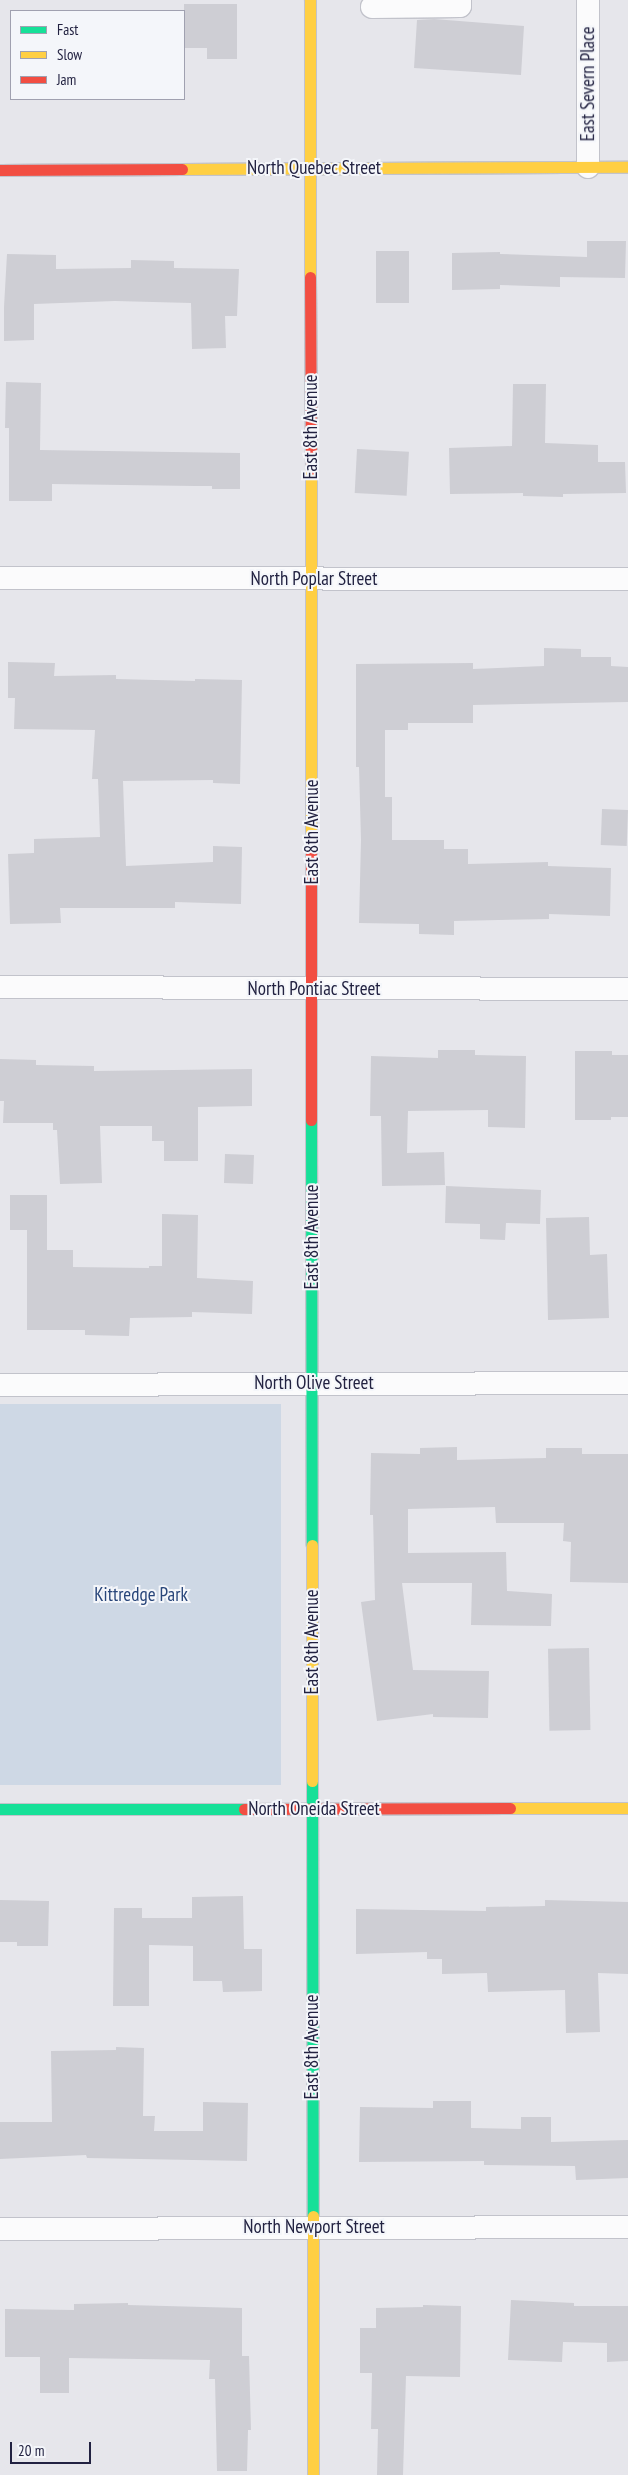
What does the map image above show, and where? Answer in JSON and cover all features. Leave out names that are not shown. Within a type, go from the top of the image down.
[{"type":"street","name":"East 8th Avenue","points":[[310,0],[313,2475]]},
{"type":"street","points":[[372,7],[460,6],[460,0]]},
{"type":"street","name":"East Severn Place","points":[[588,0],[588,167]]},
{"type":"street","name":"North Quebec Street","points":[[0,170],[628,167]]},
{"type":"street","name":"North Poplar Street","points":[[0,578],[628,579]]},
{"type":"street","name":"North Pontiac Street","points":[[0,986],[312,989],[628,989]]},
{"type":"street","name":"North Olive Street","points":[[0,1385],[628,1382]]},
{"type":"street","name":"North Oneida Street","points":[[0,1809],[628,1808]]},
{"type":"street","name":"North Newport Street","points":[[0,2228],[628,2227]]},
{"type":"green space","name":"Kittredge Park","points":[[0,1404],[281,1404],[281,1785],[0,1785]]},
{"type":"building","points":[[184,4],[237,4],[237,59],[207,59],[207,48],[185,48]]},
{"type":"building","points":[[434,19],[524,26],[521,75],[414,68],[417,20]]},
{"type":"building","points":[[587,241],[626,241],[625,278],[560,277],[560,287],[500,285],[500,289],[452,290],[452,253],[500,252],[500,254],[587,257]]},
{"type":"building","points":[[376,251],[409,251],[409,303],[376,303]]},
{"type":"building","points":[[7,254],[56,255],[56,269],[131,268],[131,260],[174,261],[174,268],[239,269],[237,316],[225,316],[226,348],[192,349],[191,303],[115,301],[34,304],[34,340],[4,341]]},
{"type":"building","points":[[6,382],[41,383],[40,450],[240,453],[240,489],[212,489],[212,486],[52,484],[52,501],[9,501],[9,428],[5,428]]},
{"type":"building","points":[[513,384],[546,384],[545,443],[598,445],[598,462],[625,462],[626,493],[563,494],[563,497],[523,496],[523,493],[450,494],[449,448],[512,446]]},
{"type":"building","points":[[357,449],[409,452],[407,496],[355,493]]},
{"type":"building","points":[[544,648],[581,649],[581,657],[611,657],[611,666],[628,667],[628,702],[473,705],[473,723],[408,723],[408,730],[385,730],[385,797],[392,797],[392,840],[444,840],[444,849],[468,849],[468,864],[548,862],[548,866],[611,868],[610,916],[549,914],[549,919],[454,921],[454,935],[419,934],[419,924],[359,923],[361,840],[359,767],[356,767],[356,664],[473,663],[473,669],[544,666]]},
{"type":"building","points":[[8,662],[55,663],[54,676],[116,675],[116,679],[242,680],[240,784],[213,783],[213,780],[123,781],[126,866],[213,862],[213,846],[242,847],[241,904],[175,902],[175,908],[60,908],[61,923],[10,924],[8,854],[34,853],[34,839],[100,837],[98,779],[92,779],[95,730],[14,729],[15,698],[8,698]]},
{"type":"building","points":[[602,809],[628,810],[627,846],[601,845]]},
{"type":"building","points":[[438,1050],[475,1050],[475,1055],[526,1056],[525,1128],[488,1127],[488,1110],[408,1111],[407,1153],[444,1152],[445,1185],[382,1186],[381,1116],[370,1116],[371,1056],[438,1058]]},
{"type":"building","points":[[575,1051],[612,1051],[612,1055],[628,1055],[628,1117],[611,1117],[611,1120],[575,1120]]},
{"type":"building","points":[[0,1059],[36,1060],[36,1065],[94,1066],[94,1071],[252,1069],[252,1106],[198,1107],[198,1161],[164,1161],[164,1141],[152,1141],[152,1126],[100,1126],[102,1183],[60,1184],[57,1130],[53,1130],[53,1123],[3,1123],[4,1101],[0,1101]]},
{"type":"building","points":[[225,1154],[254,1155],[253,1184],[224,1183]]},
{"type":"building","points":[[446,1186],[541,1190],[540,1224],[506,1223],[505,1240],[480,1239],[480,1224],[445,1223]]},
{"type":"building","points":[[10,1195],[47,1195],[47,1250],[73,1250],[73,1267],[149,1268],[149,1266],[162,1266],[162,1214],[198,1215],[197,1278],[253,1281],[252,1314],[192,1312],[192,1317],[130,1318],[129,1336],[85,1335],[85,1330],[27,1330],[27,1230],[10,1230]]},
{"type":"building","points":[[589,1217],[590,1255],[607,1254],[609,1318],[548,1320],[546,1218]]},
{"type":"building","points":[[457,1447],[457,1460],[546,1458],[546,1448],[582,1448],[582,1454],[628,1454],[628,1583],[570,1582],[571,1542],[563,1541],[564,1523],[496,1523],[495,1507],[408,1509],[408,1553],[506,1552],[507,1591],[552,1594],[551,1626],[471,1625],[472,1583],[402,1583],[413,1670],[489,1671],[488,1718],[433,1717],[433,1714],[377,1721],[361,1602],[375,1600],[373,1515],[370,1515],[371,1453],[420,1454],[420,1448]]},
{"type":"building","points":[[589,1648],[590,1730],[549,1731],[548,1649]]},
{"type":"building","points":[[243,1896],[244,1949],[262,1949],[262,1991],[223,1992],[222,1981],[193,1981],[193,1946],[149,1945],[149,2006],[113,2006],[114,1908],[142,1908],[142,1918],[192,1918],[192,1897]]},
{"type":"building","points":[[0,1900],[49,1901],[48,1946],[17,1946],[17,1942],[0,1942]]},
{"type":"building","points":[[545,1900],[628,1902],[628,1974],[598,1973],[600,2032],[566,2033],[565,1990],[488,1992],[487,1973],[442,1974],[442,1959],[427,1959],[427,1952],[356,1954],[356,1909],[486,1911],[486,1907],[545,1906]]},
{"type":"building","points":[[116,2047],[144,2048],[143,2116],[155,2116],[154,2131],[203,2131],[203,2102],[248,2103],[247,2161],[87,2158],[86,2155],[0,2159],[0,2122],[52,2122],[51,2051],[116,2050]]},
{"type":"building","points":[[433,2101],[471,2101],[471,2128],[521,2129],[521,2117],[551,2117],[551,2142],[628,2140],[628,2178],[576,2180],[575,2166],[484,2165],[484,2161],[359,2162],[360,2107],[433,2108]]},
{"type":"building","points":[[511,2300],[574,2303],[574,2306],[628,2306],[628,2361],[607,2362],[607,2343],[563,2342],[562,2362],[508,2360]]},
{"type":"building","points":[[128,2303],[128,2305],[242,2308],[242,2356],[249,2356],[251,2430],[248,2430],[247,2471],[217,2471],[215,2379],[209,2379],[210,2360],[69,2358],[69,2393],[40,2393],[40,2357],[5,2357],[5,2309],[74,2310],[74,2304]]},
{"type":"building","points":[[423,2305],[461,2306],[460,2377],[406,2376],[403,2475],[377,2475],[378,2429],[371,2429],[372,2373],[360,2373],[360,2328],[376,2328],[376,2308],[423,2307]]},
{"type":"traffic: fast","points":[[311,1120],[312,1545]]},
{"type":"traffic: fast","points":[[312,1781],[313,2216]]},
{"type":"traffic: fast","points":[[0,1809],[244,1809]]},
{"type":"traffic: slow","points":[[310,0],[310,277]]},
{"type":"traffic: slow","points":[[182,169],[628,167]]},
{"type":"traffic: slow","points":[[311,469],[311,845]]},
{"type":"traffic: slow","points":[[312,1545],[312,1781]]},
{"type":"traffic: slow","points":[[510,1808],[628,1808]]},
{"type":"traffic: slow","points":[[313,2216],[313,2475]]},
{"type":"traffic: jam","points":[[0,170],[182,169]]},
{"type":"traffic: jam","points":[[310,277],[311,469]]},
{"type":"traffic: jam","points":[[311,845],[311,1120]]},
{"type":"traffic: jam","points":[[244,1809],[510,1808]]}]
